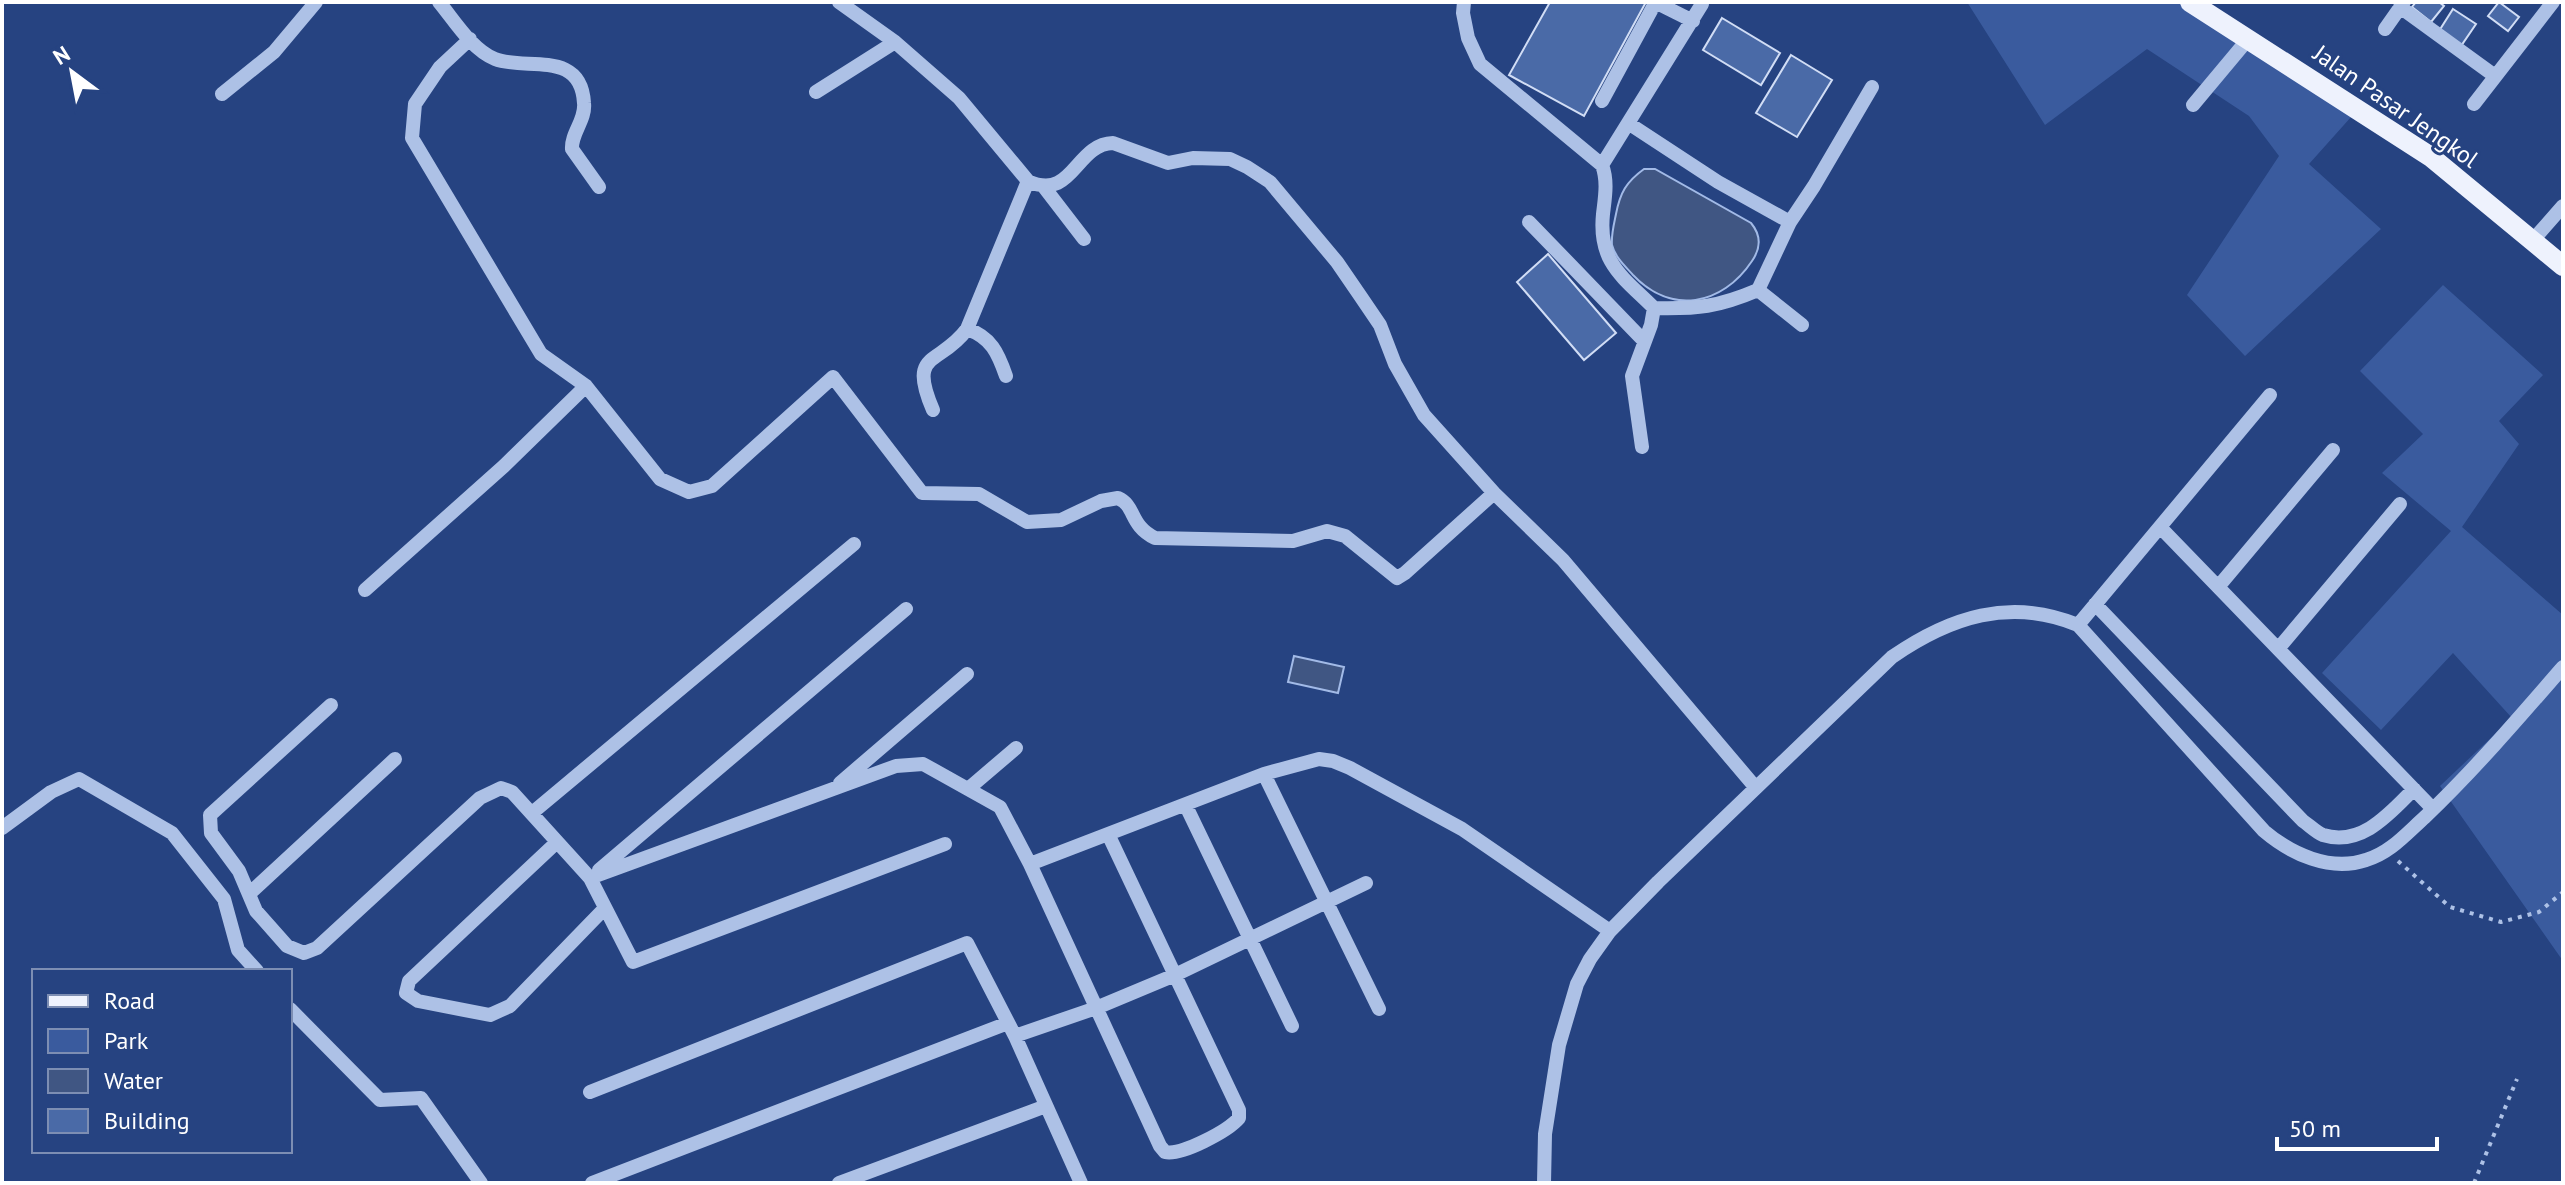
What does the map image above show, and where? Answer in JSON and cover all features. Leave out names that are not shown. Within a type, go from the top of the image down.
[{"type":"main road","name":"Jalan Pasar Jengkol","points":[[2190,2],[2431,157],[2563,266]]},
{"type":"street","points":[[222,94],[274,52],[316,2]]},
{"type":"street","points":[[439,2],[470,39],[493,59],[552,64],[564,68],[574,77],[585,105],[582,120],[571,142],[572,149],[599,187]]},
{"type":"street","points":[[839,2],[895,42],[959,98],[1028,181],[1044,187],[1084,239]]},
{"type":"street","points":[[1464,2],[1468,38],[1480,64],[1602,165],[1606,177],[1601,234],[1605,255],[1613,268],[1654,308],[1700,309],[1727,304],[1758,290],[1790,222],[1872,87]]},
{"type":"street","points":[[2474,104],[2553,2]]},
{"type":"street","points":[[1602,101],[1653,7],[1659,4],[1693,21]]},
{"type":"street","points":[[1602,165],[1702,4]]},
{"type":"street","points":[[2385,29],[2402,5],[2495,76]]},
{"type":"street","points":[[2193,105],[2249,38]]},
{"type":"street","points":[[470,39],[440,67],[415,104],[412,138],[541,354],[586,386],[660,479],[689,492],[712,486],[833,377],[922,493],[979,494],[1027,522],[1061,520],[1101,501],[1118,498],[1128,504],[1139,528],[1155,538],[1293,541],[1335,531],[1397,578],[1494,493]]},
{"type":"street","points":[[816,92],[895,42]]},
{"type":"street","points":[[1628,123],[1718,182],[1790,222]]},
{"type":"street","points":[[1044,187],[1072,174],[1082,160],[1104,143],[1113,143],[1168,163],[1193,158],[1230,159],[1270,182],[1337,262],[1380,325],[1395,364],[1424,415],[1494,493],[1563,560],[1756,788]]},
{"type":"street","points":[[933,410],[923,386],[925,371],[935,355],[958,340],[967,329],[1028,181]]},
{"type":"street","points":[[2533,240],[2563,206]]},
{"type":"street","points":[[1529,222],[1644,341]]},
{"type":"street","points":[[1758,290],[1802,325]]},
{"type":"street","points":[[1642,447],[1632,376],[1654,308]]},
{"type":"street","points":[[967,329],[988,340],[998,353],[1006,376]]},
{"type":"street","points":[[365,590],[504,466],[586,386]]},
{"type":"street","points":[[2078,625],[2270,395]]},
{"type":"street","points":[[2218,587],[2333,450]]},
{"type":"street","points":[[2278,649],[2400,504]]},
{"type":"street","points":[[2160,527],[2433,809]]},
{"type":"street","points":[[532,813],[854,544]]},
{"type":"street","points":[[2095,604],[2303,821],[2323,835],[2352,836],[2379,824],[2414,789]]},
{"type":"street","points":[[590,878],[906,609]]},
{"type":"street","points":[[1547,1179],[1545,1134],[1566,1013],[1583,971],[1610,931],[1892,657],[1925,634],[1974,616],[2005,612],[2044,614],[2078,625],[2238,804],[2277,842],[2297,855],[2338,864],[2364,861],[2387,851],[2474,770],[2563,667]]},
{"type":"street","points":[[834,789],[967,674]]},
{"type":"street","points":[[331,705],[210,815],[211,833],[239,871],[256,911],[287,946],[304,953],[317,948],[480,798],[501,788],[512,792],[590,878],[633,962],[945,844]]},
{"type":"street","points":[[968,789],[1016,748]]},
{"type":"street","points":[[250,893],[395,759]]},
{"type":"street","points":[[1030,864],[1264,774],[1319,759],[1350,768],[1462,829],[1610,931]]},
{"type":"street","points":[[590,878],[896,766],[923,764],[1000,807],[1030,864],[1160,1146],[1165,1152],[1178,1152],[1229,1127],[1239,1118],[1239,1110],[1108,834]]},
{"type":"street","points":[[1264,774],[1379,1009]]},
{"type":"street","points":[[2,828],[51,792],[79,779],[172,833],[224,899],[238,950],[255,969]]},
{"type":"street","points":[[1186,806],[1292,1026]]},
{"type":"street","points":[[557,842],[409,981],[406,993],[418,1001],[490,1015],[510,1006],[605,908]]},
{"type":"street","points":[[592,1183],[1011,1030],[1096,1008],[1175,975],[1366,883]]},
{"type":"street","points":[[590,1092],[967,943],[1011,1030],[1081,1183]]},
{"type":"street","points":[[292,1011],[380,1100],[421,1098],[481,1183]]},
{"type":"street","points":[[839,1183],[1046,1106]]},
{"type":"path","points":[[2387,851],[2450,907],[2501,922],[2539,912],[2563,892]]},
{"type":"path","points":[[2474,1183],[2517,1079]]},
{"type":"green space","points":[[1967,2],[2188,2],[2360,107],[2309,164],[2381,229],[2245,356],[2187,295],[2279,156],[2249,116],[2147,49],[2045,125]]},
{"type":"green space","points":[[2443,285],[2543,375],[2499,421],[2519,444],[2462,527],[2563,615],[2563,961],[2440,786],[2512,718],[2453,653],[2381,730],[2322,673],[2451,531],[2382,473],[2423,434],[2360,371]]},
{"type":"water","points":[[1644,169],[1655,169],[1751,223],[1759,242],[1755,256],[1726,288],[1696,300],[1663,296],[1633,275],[1618,257],[1612,241],[1620,200],[1628,183]]},
{"type":"water","points":[[1294,656],[1344,667],[1338,693],[1288,682]]},
{"type":"building","points":[[1550,2],[1646,2],[1584,116],[1509,75]]},
{"type":"building","points":[[2416,2],[2439,2],[2444,6],[2431,22],[2412,7]]},
{"type":"building","points":[[2499,2],[2519,17],[2508,31],[2488,16]]},
{"type":"building","points":[[2453,9],[2476,24],[2461,46],[2439,31]]},
{"type":"building","points":[[1722,18],[1780,53],[1761,85],[1703,50]]},
{"type":"building","points":[[1791,55],[1832,80],[1797,137],[1756,113]]},
{"type":"building","points":[[1548,254],[1616,333],[1584,360],[1517,282]]}]
